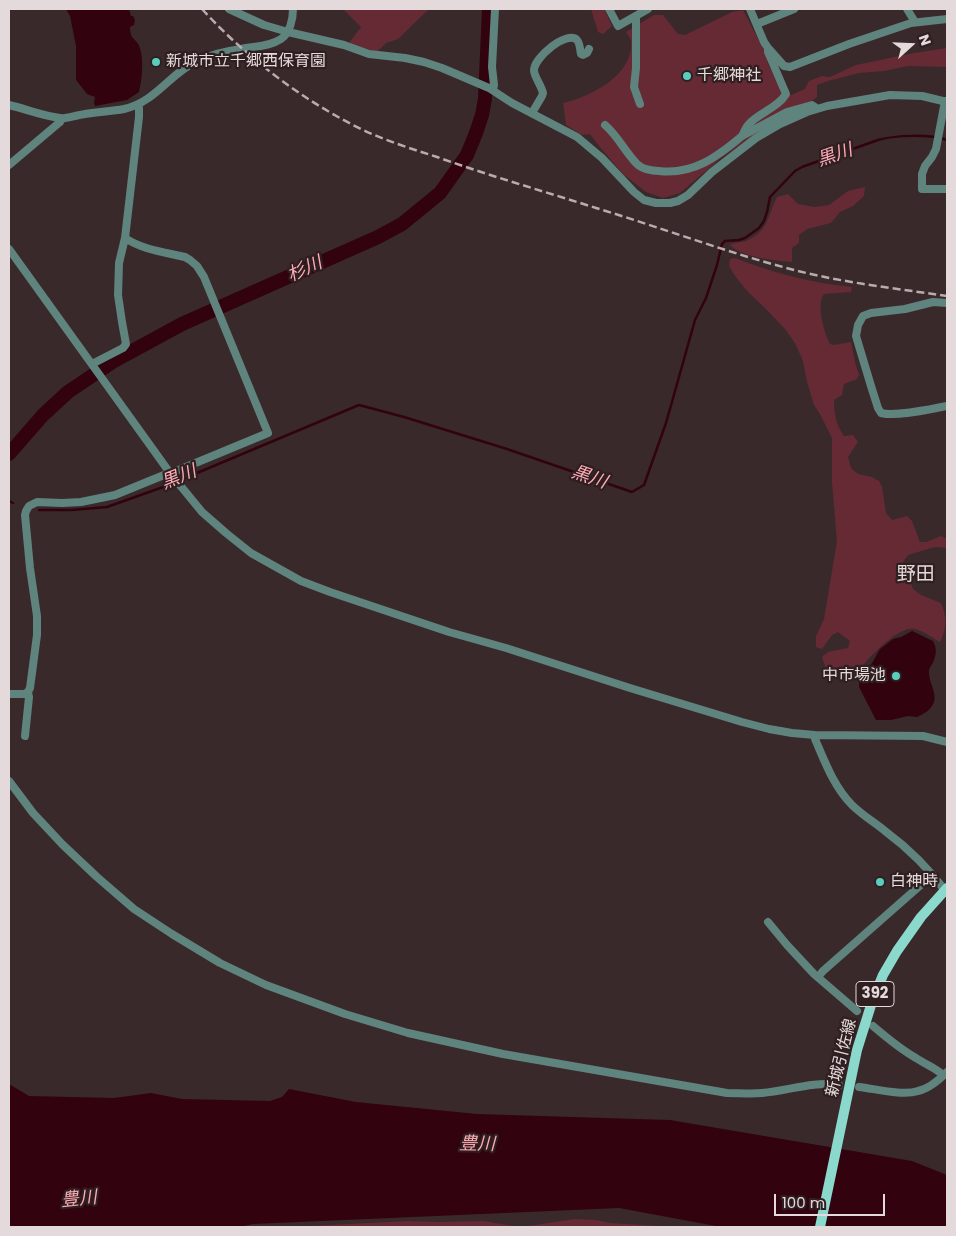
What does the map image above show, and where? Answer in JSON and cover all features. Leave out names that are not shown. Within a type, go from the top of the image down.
[{"type":"main road","name":"新城引佐線","points":[[820,1227],[857,1050],[872,1002],[883,975],[897,951],[921,917],[946,890]]},
{"type":"street","points":[[229,9],[264,25],[344,45],[369,54],[424,62],[478,83],[585,143],[644,200],[656,203],[678,201],[688,195],[712,172],[756,138],[780,124],[816,108],[890,95],[922,96],[946,102],[936,149],[922,174],[922,189],[947,189]]},
{"type":"street","points":[[9,105],[62,119],[124,109],[137,105],[195,62],[242,48],[272,44],[283,38],[288,32],[293,17],[292,9]]},
{"type":"street","points":[[491,89],[494,85],[492,67],[495,9]]},
{"type":"street","points":[[609,9],[618,26],[648,9]]},
{"type":"street","points":[[750,9],[768,48],[784,66],[790,68],[849,44],[915,22],[947,19]]},
{"type":"street","points":[[757,24],[794,9]]},
{"type":"street","points":[[906,9],[915,22]]},
{"type":"street","points":[[636,16],[634,87],[640,104]]},
{"type":"street","points":[[532,113],[543,93],[534,68],[544,52],[549,47],[572,37],[578,41],[581,54],[584,55],[589,49]]},
{"type":"street","points":[[742,136],[747,126],[783,99],[786,94],[768,48]]},
{"type":"street","points":[[93,366],[123,348],[126,344],[118,295],[119,263],[125,238],[139,116],[137,105]]},
{"type":"street","points":[[605,125],[611,130],[638,166],[652,171],[670,172],[697,166],[719,155],[742,136],[787,112],[812,105],[816,108]]},
{"type":"street","points":[[9,165],[62,119]]},
{"type":"street","points":[[25,736],[37,616],[26,526],[26,510],[29,506],[37,502],[81,502],[115,495],[171,475],[181,469],[268,433],[216,304],[204,276],[197,266],[185,257],[146,248],[125,238]]},
{"type":"street","points":[[9,249],[171,475],[202,512],[251,553],[301,581],[449,632],[769,729],[815,735],[923,736],[947,742]]},
{"type":"street","points":[[947,303],[933,302],[906,309],[871,313],[863,316],[858,325],[856,336],[881,413],[888,414],[947,406]]},
{"type":"street","points":[[9,694],[24,694],[28,692]]},
{"type":"street","points":[[815,735],[830,775],[840,791],[851,804],[904,846],[946,890]]},
{"type":"street","points":[[9,781],[33,813],[64,845],[134,909],[220,963],[266,984],[345,1014],[408,1033],[466,1047],[727,1093],[762,1093],[827,1083],[839,1085]]},
{"type":"street","points":[[818,977],[932,875]]},
{"type":"street","points":[[768,922],[814,974],[857,1011]]},
{"type":"street","points":[[874,1026],[897,1047],[926,1065],[946,1074]]},
{"type":"street","points":[[859,1087],[904,1093],[916,1092],[924,1089],[946,1074]]},
{"type":"shaded area","points":[[343,9],[429,9],[398,39],[386,43],[377,52],[349,43],[361,27]]},
{"type":"shaded area","points":[[591,9],[604,9],[612,26],[603,34],[598,32]]},
{"type":"shaded area","points":[[743,10],[765,52],[768,64],[782,93],[791,95],[805,89],[809,81],[822,76],[830,77],[856,65],[947,48],[947,67],[908,66],[884,71],[859,73],[817,85],[817,97],[796,113],[743,143],[720,159],[680,193],[663,198],[646,192],[623,174],[590,134],[582,135],[566,125],[563,103],[597,90],[608,83],[625,65],[630,54],[631,42],[626,32],[654,15],[663,15],[678,34],[685,35],[732,12]]},
{"type":"shaded area","points":[[865,187],[864,196],[853,206],[840,212],[831,223],[807,229],[799,235],[799,243],[792,248],[792,262],[742,253],[730,245],[754,237],[763,228],[777,197],[788,194],[798,204],[814,207],[829,205],[848,191]]},
{"type":"shaded area","points":[[735,258],[793,277],[852,287],[851,292],[824,294],[821,305],[823,326],[830,344],[851,342],[859,375],[857,379],[844,384],[842,395],[834,400],[834,410],[841,432],[844,436],[853,435],[858,442],[848,457],[851,468],[858,474],[872,477],[879,481],[882,487],[886,513],[892,520],[907,516],[912,521],[920,542],[926,542],[941,536],[947,539],[947,548],[935,547],[908,555],[903,562],[913,589],[921,595],[941,603],[945,622],[940,642],[915,629],[901,632],[877,650],[858,671],[853,680],[847,684],[825,666],[822,657],[828,652],[848,648],[850,641],[838,632],[832,635],[822,649],[816,647],[816,636],[824,619],[837,541],[832,482],[832,438],[814,405],[803,361],[795,343],[785,329],[748,292],[735,276],[729,266],[730,259]]},
{"type":"shaded area","points":[[575,1219],[675,1227],[518,1227]]},
{"type":"shaded area","points":[[408,1221],[484,1221],[518,1227],[290,1227]]},
{"type":"water","points":[[66,9],[129,9],[131,16],[135,20],[134,25],[130,27],[131,35],[139,45],[142,59],[142,76],[139,92],[127,100],[95,106],[95,97],[87,94],[76,80],[76,46],[70,16]]},
{"type":"water","name":"中市場池","points":[[912,631],[933,641],[935,645],[935,657],[929,670],[935,698],[934,702],[927,711],[917,717],[908,716],[891,720],[876,720],[859,687],[859,682],[880,649],[893,639]]},
{"type":"water","name":"豊川","points":[[9,1084],[29,1096],[114,1098],[151,1093],[182,1099],[270,1101],[282,1097],[289,1089],[356,1102],[477,1114],[670,1120],[912,1161],[947,1175],[947,1227],[721,1227],[619,1208],[253,1224],[239,1227],[9,1227]]},
{"type":"waterway","name":"杉川","points":[[9,454],[43,415],[68,392],[114,361],[182,324],[378,237],[402,224],[440,193],[467,155],[482,115],[485,99],[489,9]]},
{"type":"waterway","name":"黒川","points":[[39,510],[107,507],[166,486],[359,405],[507,449],[632,492],[644,485],[666,423],[695,320],[706,298],[722,244],[725,241],[745,238],[759,228],[764,221],[770,197],[795,171],[802,167],[885,138],[922,136],[947,140]]},
{"type":"waterway","name":"黒川","points":[[9,501],[13,503]]},
{"type":"railway","points":[[202,9],[254,59],[292,88],[332,114],[384,139],[497,177],[783,267],[844,281],[947,296]]},
{"type":"place","name":"新城市立千郷西保育園","points":[[156,62]]},
{"type":"place","name":"千郷神社","points":[[687,76]]},
{"type":"place","name":"中市場池","points":[[896,676]]},
{"type":"place","name":"白神時","points":[[880,882]]},
{"type":"district","name":"野田","points":[[916,575]]}]
